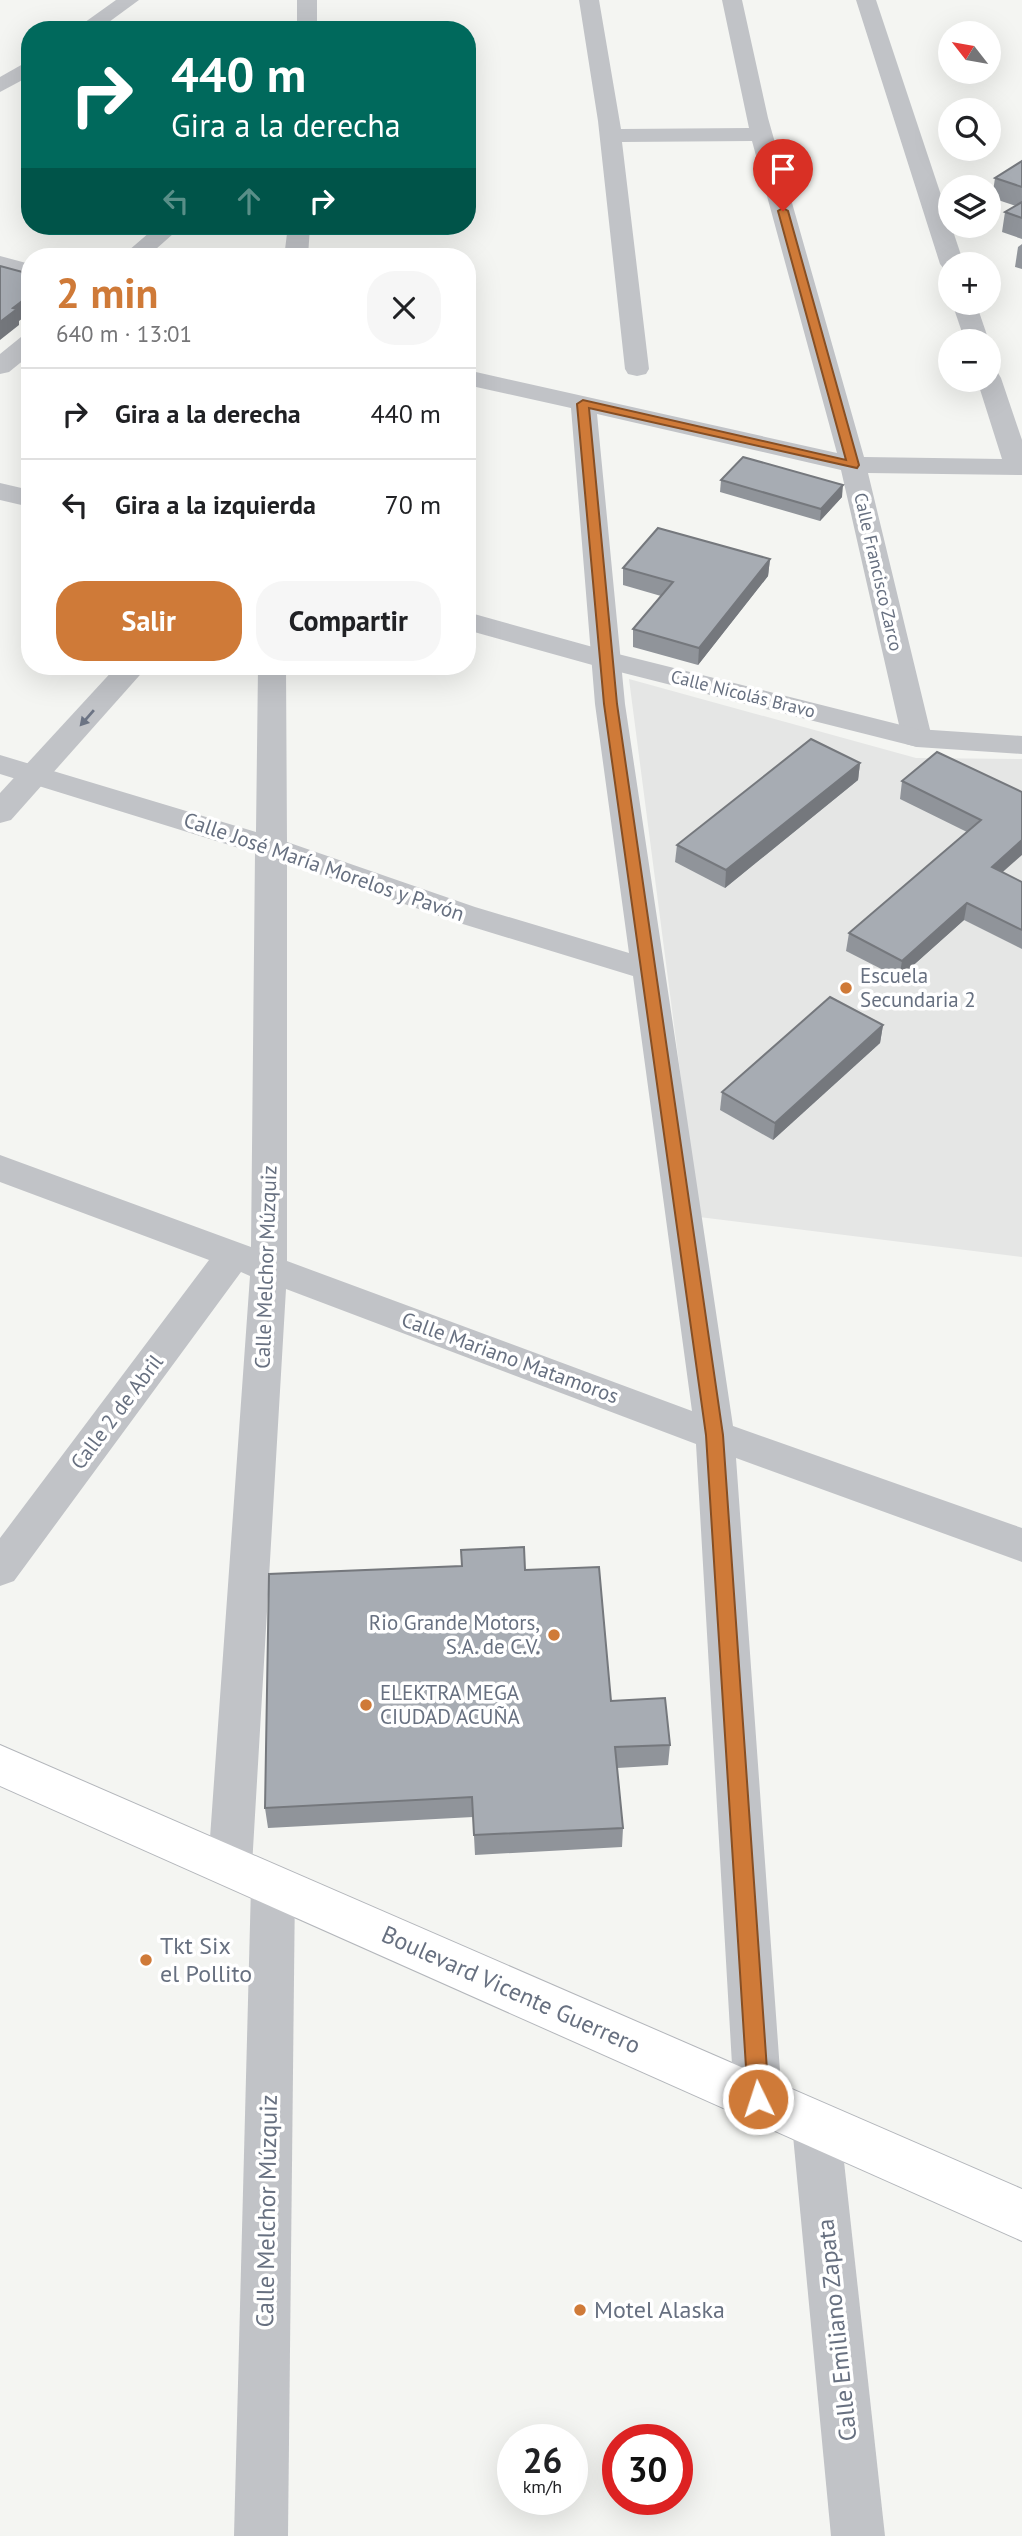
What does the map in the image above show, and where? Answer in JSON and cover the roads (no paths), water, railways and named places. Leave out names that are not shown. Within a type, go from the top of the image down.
[{"type":"main road","name":"Boulevard Vicente Guerrero","points":[[0,1765],[1022,2215]]},
{"type":"street","points":[[98,21],[129,0]]},
{"type":"street","points":[[307,0],[307,21]]},
{"type":"street","points":[[589,0],[610,128],[637,369]]},
{"type":"street","name":"Calle Francisco Zarco","points":[[732,0],[760,126],[853,465],[917,738]]},
{"type":"street","points":[[866,0],[948,252]]},
{"type":"street","points":[[7,91],[21,76]]},
{"type":"street","points":[[610,128],[760,126]]},
{"type":"street","points":[[144,248],[160,235]]},
{"type":"street","points":[[0,263],[21,269]]},
{"type":"street","points":[[0,367],[21,350]]},
{"type":"street","points":[[476,379],[853,465],[1020,467],[994,392]]},
{"type":"street","points":[[583,404],[610,704],[715,1435],[758,2099]]},
{"type":"street","points":[[0,491],[21,497]]},
{"type":"street","name":"Calle Nicolás Bravo","points":[[476,624],[607,660],[917,738],[1022,745]]},
{"type":"street","points":[[0,813],[125,675]]},
{"type":"street","name":"Calle Melchor Múzquiz","points":[[230,1866],[269,1268],[272,675]]},
{"type":"street","name":"Calle José María Morelos y Pavón","points":[[0,764],[271,847],[464,915],[649,970]]},
{"type":"street","name":"Calle Mariano Matamoros","points":[[0,1168],[715,1435],[1022,1545]]},
{"type":"street","name":"Calle 2 de Abril","points":[[0,1569],[234,1254]]},
{"type":"street","name":"Calle Melchor Múzquiz","points":[[261,2536],[273,1886]]},
{"type":"street","name":"Calle Emiliano Zapata","points":[[816,2125],[858,2536]]},
{"type":"place","name":"Escuela Secundaria 2","points":[[846,988]]},
{"type":"place","name":"Rio Grande Motors, S.A. de C.V.","points":[[554,1635]]},
{"type":"place","name":"ELEKTRA MEGA CIUDAD ACUÑA","points":[[366,1705]]},
{"type":"place","name":"Tkt Six el Pollito","points":[[146,1960]]},
{"type":"place","name":"Motel Alaska","points":[[580,2310]]}]
